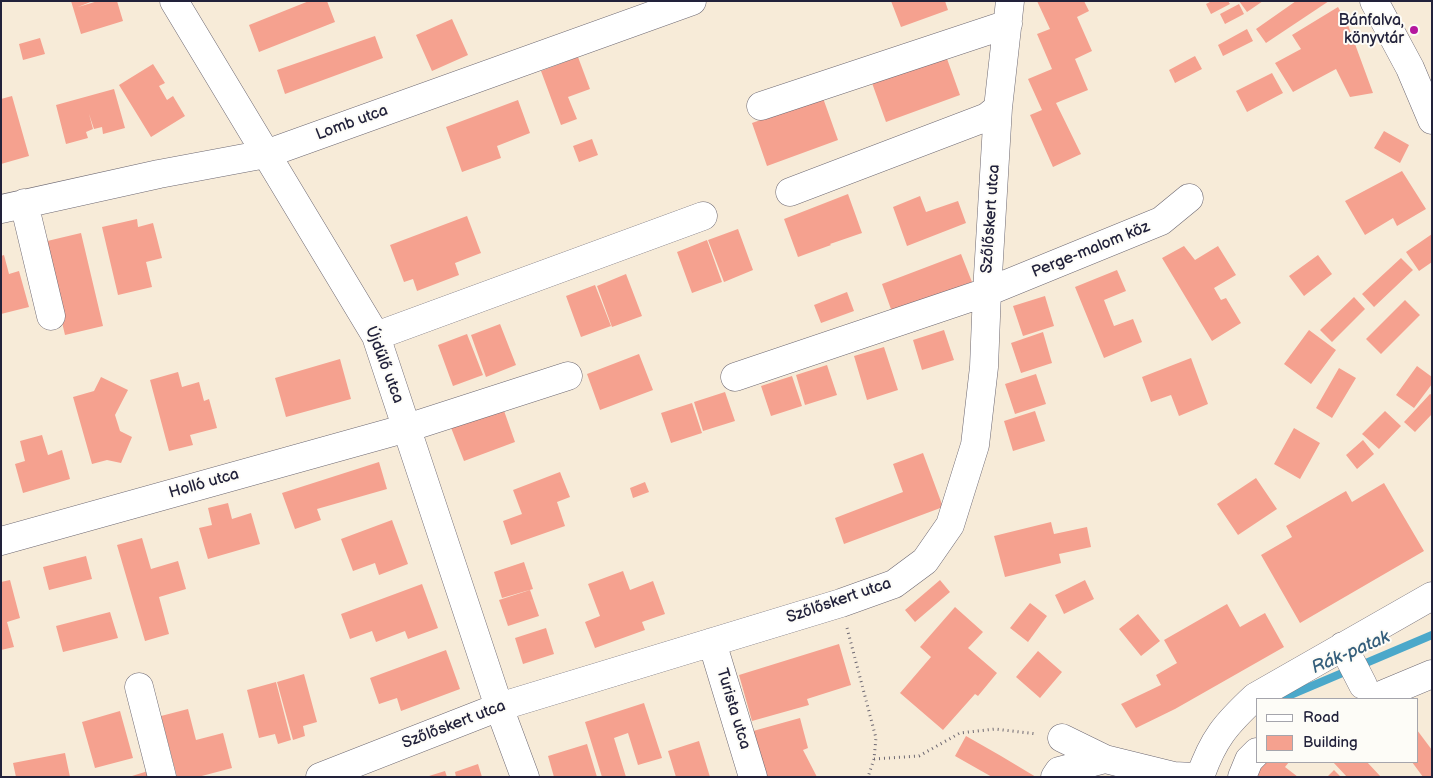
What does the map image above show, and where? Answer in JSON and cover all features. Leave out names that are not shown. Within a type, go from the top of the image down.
[{"type":"street","name":"Újdűlő utca","points":[[174,1],[376,336],[499,708],[525,777]]},
{"type":"street","name":"Lomb utca","points":[[13,206],[159,174],[266,154],[692,1]]},
{"type":"street","points":[[1374,1],[1410,68],[1432,119]]},
{"type":"street","points":[[761,106],[1009,13]]},
{"type":"street","name":"Szőlőskert utca","points":[[320,777],[499,708],[841,603],[894,584],[925,561],[950,525],[975,445],[984,366],[998,108],[1009,13]]},
{"type":"street","points":[[790,192],[987,117],[998,108]]},
{"type":"street","name":"Perge-malom köz","points":[[734,377],[987,292],[1161,221],[1188,198]]},
{"type":"street","points":[[13,206],[51,316]]},
{"type":"street","points":[[376,336],[703,216]]},
{"type":"street","name":"Holló utca","points":[[1,541],[407,428],[568,376]]},
{"type":"street","points":[[1361,680],[1432,596]]},
{"type":"street","name":"Turista utca","points":[[712,642],[753,777]]},
{"type":"street","points":[[1200,777],[1206,758],[1217,737],[1255,697],[1361,680],[1432,674]]},
{"type":"street","points":[[139,687],[162,777]]},
{"type":"street","points":[[1062,738],[1105,759],[1174,776],[1193,777]]},
{"type":"street","points":[[1054,777],[1060,772],[1105,759]]},
{"type":"path","points":[[841,603],[876,738],[874,759],[868,777]]},
{"type":"path","points":[[874,759],[919,756],[960,733],[995,729],[1062,738]]},
{"type":"building","points":[[71,1],[93,1],[78,7],[98,1],[117,1],[123,21],[81,34]]},
{"type":"building","points":[[309,1],[327,1],[335,22],[259,52],[249,25]]},
{"type":"building","points":[[891,1],[945,1],[948,10],[901,27]]},
{"type":"building","points":[[1037,1],[1084,1],[1089,11],[1077,17],[1092,51],[1075,59],[1088,90],[1056,103],[1081,154],[1053,167],[1030,115],[1042,110],[1028,79],[1052,69],[1037,34],[1050,29]]},
{"type":"building","points":[[1212,1],[1228,1],[1230,4],[1211,14],[1206,4]]},
{"type":"building","points":[[1239,1],[1263,1],[1247,12]]},
{"type":"building","points":[[1296,1],[1329,1],[1266,43],[1256,29]]},
{"type":"building","points":[[1239,4],[1244,14],[1225,24],[1220,14]]},
{"type":"building","points":[[1338,7],[1348,25],[1373,93],[1350,97],[1336,69],[1293,92],[1275,63],[1301,49],[1292,35]]},
{"type":"building","points":[[452,19],[468,55],[432,71],[416,35]]},
{"type":"building","points":[[1247,29],[1253,41],[1223,56],[1218,45]]},
{"type":"building","points":[[375,36],[383,58],[285,94],[277,70]]},
{"type":"building","points":[[40,38],[45,54],[23,60],[19,44]]},
{"type":"building","points":[[946,56],[960,95],[886,122],[872,83]]},
{"type":"building","points":[[1195,56],[1202,69],[1175,83],[1169,70]]},
{"type":"building","points":[[578,57],[590,89],[568,97],[577,119],[561,125],[541,71]]},
{"type":"building","points":[[153,64],[165,83],[159,86],[167,100],[173,96],[185,116],[151,137],[119,85]]},
{"type":"building","points":[[1272,73],[1283,93],[1247,112],[1236,91]]},
{"type":"building","points":[[114,89],[125,128],[103,134],[102,127],[94,129],[89,114],[93,129],[86,132],[88,138],[66,144],[56,105]]},
{"type":"building","points":[[12,96],[29,156],[1,164],[1,99]]},
{"type":"building","points":[[823,98],[838,140],[767,166],[752,123]]},
{"type":"building","points":[[518,100],[530,133],[497,146],[501,158],[462,172],[446,127]]},
{"type":"building","points":[[1384,131],[1409,145],[1400,163],[1374,148]]},
{"type":"building","points":[[592,139],[598,155],[579,162],[573,146]]},
{"type":"building","points":[[1402,171],[1426,209],[1397,226],[1393,218],[1365,235],[1345,201]]},
{"type":"building","points":[[848,194],[862,233],[798,257],[784,219]]},
{"type":"building","points":[[920,196],[926,212],[958,201],[966,223],[907,246],[893,207]]},
{"type":"building","points":[[467,216],[481,253],[455,263],[459,275],[417,291],[413,279],[404,282],[390,245]]},
{"type":"building","points":[[137,219],[138,227],[153,223],[162,258],[146,262],[152,287],[118,295],[102,227]]},
{"type":"building","points":[[738,229],[753,270],[724,282],[708,240]]},
{"type":"building","points":[[81,233],[103,326],[65,335],[43,242]]},
{"type":"building","points":[[1432,234],[1432,262],[1419,271],[1406,252]]},
{"type":"building","points":[[707,240],[722,282],[692,293],[677,252]]},
{"type":"building","points":[[1184,246],[1195,260],[1218,246],[1236,275],[1214,288],[1221,300],[1226,298],[1241,323],[1212,341],[1162,258]]},
{"type":"building","points":[[961,254],[972,282],[892,312],[882,284]]},
{"type":"building","points":[[4,255],[9,274],[19,271],[29,307],[1,314],[1,256]]},
{"type":"building","points":[[1318,255],[1332,274],[1304,296],[1289,276]]},
{"type":"building","points":[[1401,258],[1413,270],[1374,307],[1362,294]]},
{"type":"building","points":[[1117,270],[1126,291],[1104,300],[1114,326],[1133,319],[1142,342],[1104,358],[1075,287]]},
{"type":"building","points":[[626,274],[642,316],[612,327],[597,286]]},
{"type":"building","points":[[595,285],[611,326],[581,337],[566,296]]},
{"type":"building","points":[[847,292],[854,311],[821,323],[814,305]]},
{"type":"building","points":[[1045,296],[1054,326],[1023,336],[1013,306]]},
{"type":"building","points":[[1354,297],[1365,309],[1332,342],[1320,330]]},
{"type":"building","points":[[1405,300],[1420,315],[1381,354],[1366,339]]},
{"type":"building","points":[[500,324],[516,365],[486,377],[471,335]]},
{"type":"building","points":[[944,330],[954,360],[922,370],[913,340]]},
{"type":"building","points":[[1309,330],[1336,350],[1311,384],[1284,364]]},
{"type":"building","points":[[1043,332],[1052,363],[1021,373],[1011,343]]},
{"type":"building","points":[[467,334],[483,375],[453,386],[438,345]]},
{"type":"building","points":[[884,347],[898,390],[867,400],[854,356]]},
{"type":"building","points":[[639,354],[653,390],[600,410],[587,374]]},
{"type":"building","points":[[1191,358],[1208,404],[1179,416],[1171,395],[1151,402],[1142,377]]},
{"type":"building","points":[[340,359],[351,399],[286,417],[275,378]]},
{"type":"building","points":[[827,365],[837,395],[805,405],[796,375]]},
{"type":"building","points":[[1417,366],[1432,377],[1432,384],[1414,408],[1396,395]]},
{"type":"building","points":[[1339,368],[1356,378],[1332,418],[1316,408]]},
{"type":"building","points":[[178,372],[182,387],[199,382],[204,401],[209,399],[217,428],[190,435],[193,445],[169,451],[150,380]]},
{"type":"building","points":[[1036,374],[1046,404],[1015,414],[1005,384]]},
{"type":"building","points":[[792,376],[802,406],[771,416],[761,386]]},
{"type":"building","points":[[101,377],[128,390],[115,415],[120,431],[132,437],[121,463],[107,460],[92,464],[73,397],[94,391]]},
{"type":"building","points":[[725,392],[735,421],[703,431],[694,402]]},
{"type":"building","points":[[1430,394],[1432,395],[1432,414],[1415,432],[1404,422]]},
{"type":"building","points":[[692,403],[702,433],[671,443],[661,413]]},
{"type":"building","points":[[502,405],[515,442],[464,461],[450,425]]},
{"type":"building","points":[[1035,411],[1045,441],[1013,451],[1004,421]]},
{"type":"building","points":[[1385,411],[1401,426],[1379,449],[1362,434]]},
{"type":"building","points":[[1294,428],[1320,443],[1300,479],[1274,464]]},
{"type":"building","points":[[42,435],[48,455],[62,450],[70,479],[23,493],[15,464],[25,461],[20,441]]},
{"type":"building","points":[[1363,440],[1374,454],[1357,469],[1346,455]]},
{"type":"building","points":[[923,453],[943,507],[844,544],[835,518],[903,492],[893,464]]},
{"type":"building","points":[[379,462],[387,489],[317,509],[321,520],[295,529],[282,493]]},
{"type":"building","points":[[560,472],[570,497],[557,502],[565,526],[511,545],[503,521],[522,514],[513,490]]},
{"type":"building","points":[[1256,478],[1277,509],[1238,535],[1217,504]]},
{"type":"building","points":[[645,482],[649,492],[633,498],[630,488]]},
{"type":"building","points":[[1384,483],[1424,551],[1300,623],[1261,555],[1292,537],[1286,526],[1346,491],[1352,502]]},
{"type":"building","points":[[228,503],[232,519],[251,513],[260,544],[208,559],[199,528],[212,525],[208,508]]},
{"type":"building","points":[[392,520],[408,564],[379,575],[375,563],[353,571],[341,539]]},
{"type":"building","points":[[1051,522],[1054,534],[1087,527],[1091,547],[1059,554],[1061,563],[1005,577],[994,536]]},
{"type":"building","points":[[142,538],[151,569],[178,561],[186,589],[159,597],[169,634],[145,641],[117,545]]},
{"type":"building","points":[[86,556],[92,579],[49,590],[43,567]]},
{"type":"building","points":[[524,562],[533,589],[502,598],[494,572]]},
{"type":"building","points":[[623,571],[630,590],[653,581],[665,614],[642,622],[645,630],[595,648],[585,622],[600,616],[588,584]]},
{"type":"building","points":[[10,580],[20,618],[7,622],[14,647],[1,650],[1,582]]},
{"type":"building","points":[[940,580],[950,592],[915,622],[905,610]]},
{"type":"building","points":[[1085,580],[1094,599],[1064,614],[1055,595]]},
{"type":"building","points":[[422,584],[438,628],[408,639],[405,631],[376,642],[372,631],[350,639],[341,614]]},
{"type":"building","points":[[530,590],[539,616],[508,626],[499,600]]},
{"type":"building","points":[[1030,603],[1047,616],[1028,642],[1010,628]]},
{"type":"building","points":[[1227,604],[1240,627],[1265,613],[1284,647],[1175,709],[1136,728],[1121,704],[1161,685],[1156,675],[1177,663],[1164,640]]},
{"type":"building","points":[[955,607],[983,632],[968,648],[997,673],[978,696],[975,694],[943,730],[900,693],[931,657],[920,647]]},
{"type":"building","points":[[110,612],[118,638],[63,652],[56,626]]},
{"type":"building","points":[[1138,614],[1160,641],[1141,656],[1119,629]]},
{"type":"building","points":[[546,628],[554,654],[523,664],[515,638]]},
{"type":"building","points":[[839,644],[851,685],[807,699],[809,705],[752,721],[739,675]]},
{"type":"building","points":[[446,650],[460,689],[401,711],[397,698],[379,704],[370,678]]},
{"type":"building","points":[[1038,651],[1062,672],[1040,698],[1016,677]]},
{"type":"building","points":[[304,674],[317,722],[303,726],[305,736],[293,740],[277,682]]},
{"type":"building","points":[[276,682],[291,740],[278,744],[275,734],[259,738],[247,690]]},
{"type":"building","points":[[644,703],[662,758],[638,765],[628,733],[614,738],[626,777],[602,777],[585,722]]},
{"type":"building","points":[[188,709],[196,740],[223,733],[232,768],[198,777],[177,777],[161,716]]},
{"type":"building","points":[[120,711],[133,758],[95,768],[82,722]]},
{"type":"building","points":[[800,718],[808,748],[803,750],[817,777],[759,777],[746,733]]},
{"type":"building","points":[[1418,731],[1432,750],[1432,777],[1423,777],[1413,763],[1418,763]]},
{"type":"building","points":[[966,736],[1036,777],[992,777],[955,756]]},
{"type":"building","points":[[699,741],[710,777],[676,777],[668,751]]},
{"type":"building","points":[[587,744],[597,777],[554,777],[548,756]]},
{"type":"building","points":[[65,753],[70,777],[16,777],[13,763]]},
{"type":"building","points":[[1258,763],[1288,763],[1285,767],[1298,777],[1260,777],[1252,771]]},
{"type":"building","points":[[1334,763],[1368,763],[1381,777],[1347,777]]},
{"type":"building","points":[[478,764],[482,777],[456,777],[455,772]]},
{"type":"building","points":[[1334,770],[1341,777],[1327,777]]},
{"type":"building","points":[[148,771],[150,777],[132,777],[132,776]]},
{"type":"building","points":[[445,771],[447,777],[429,777],[429,776]]},
{"type":"waterway","name":"Rák-patak","points":[[1283,698],[1432,635]]},
{"type":"place","name":"Bánfalva, könyvtár","points":[[1414,30]]}]
